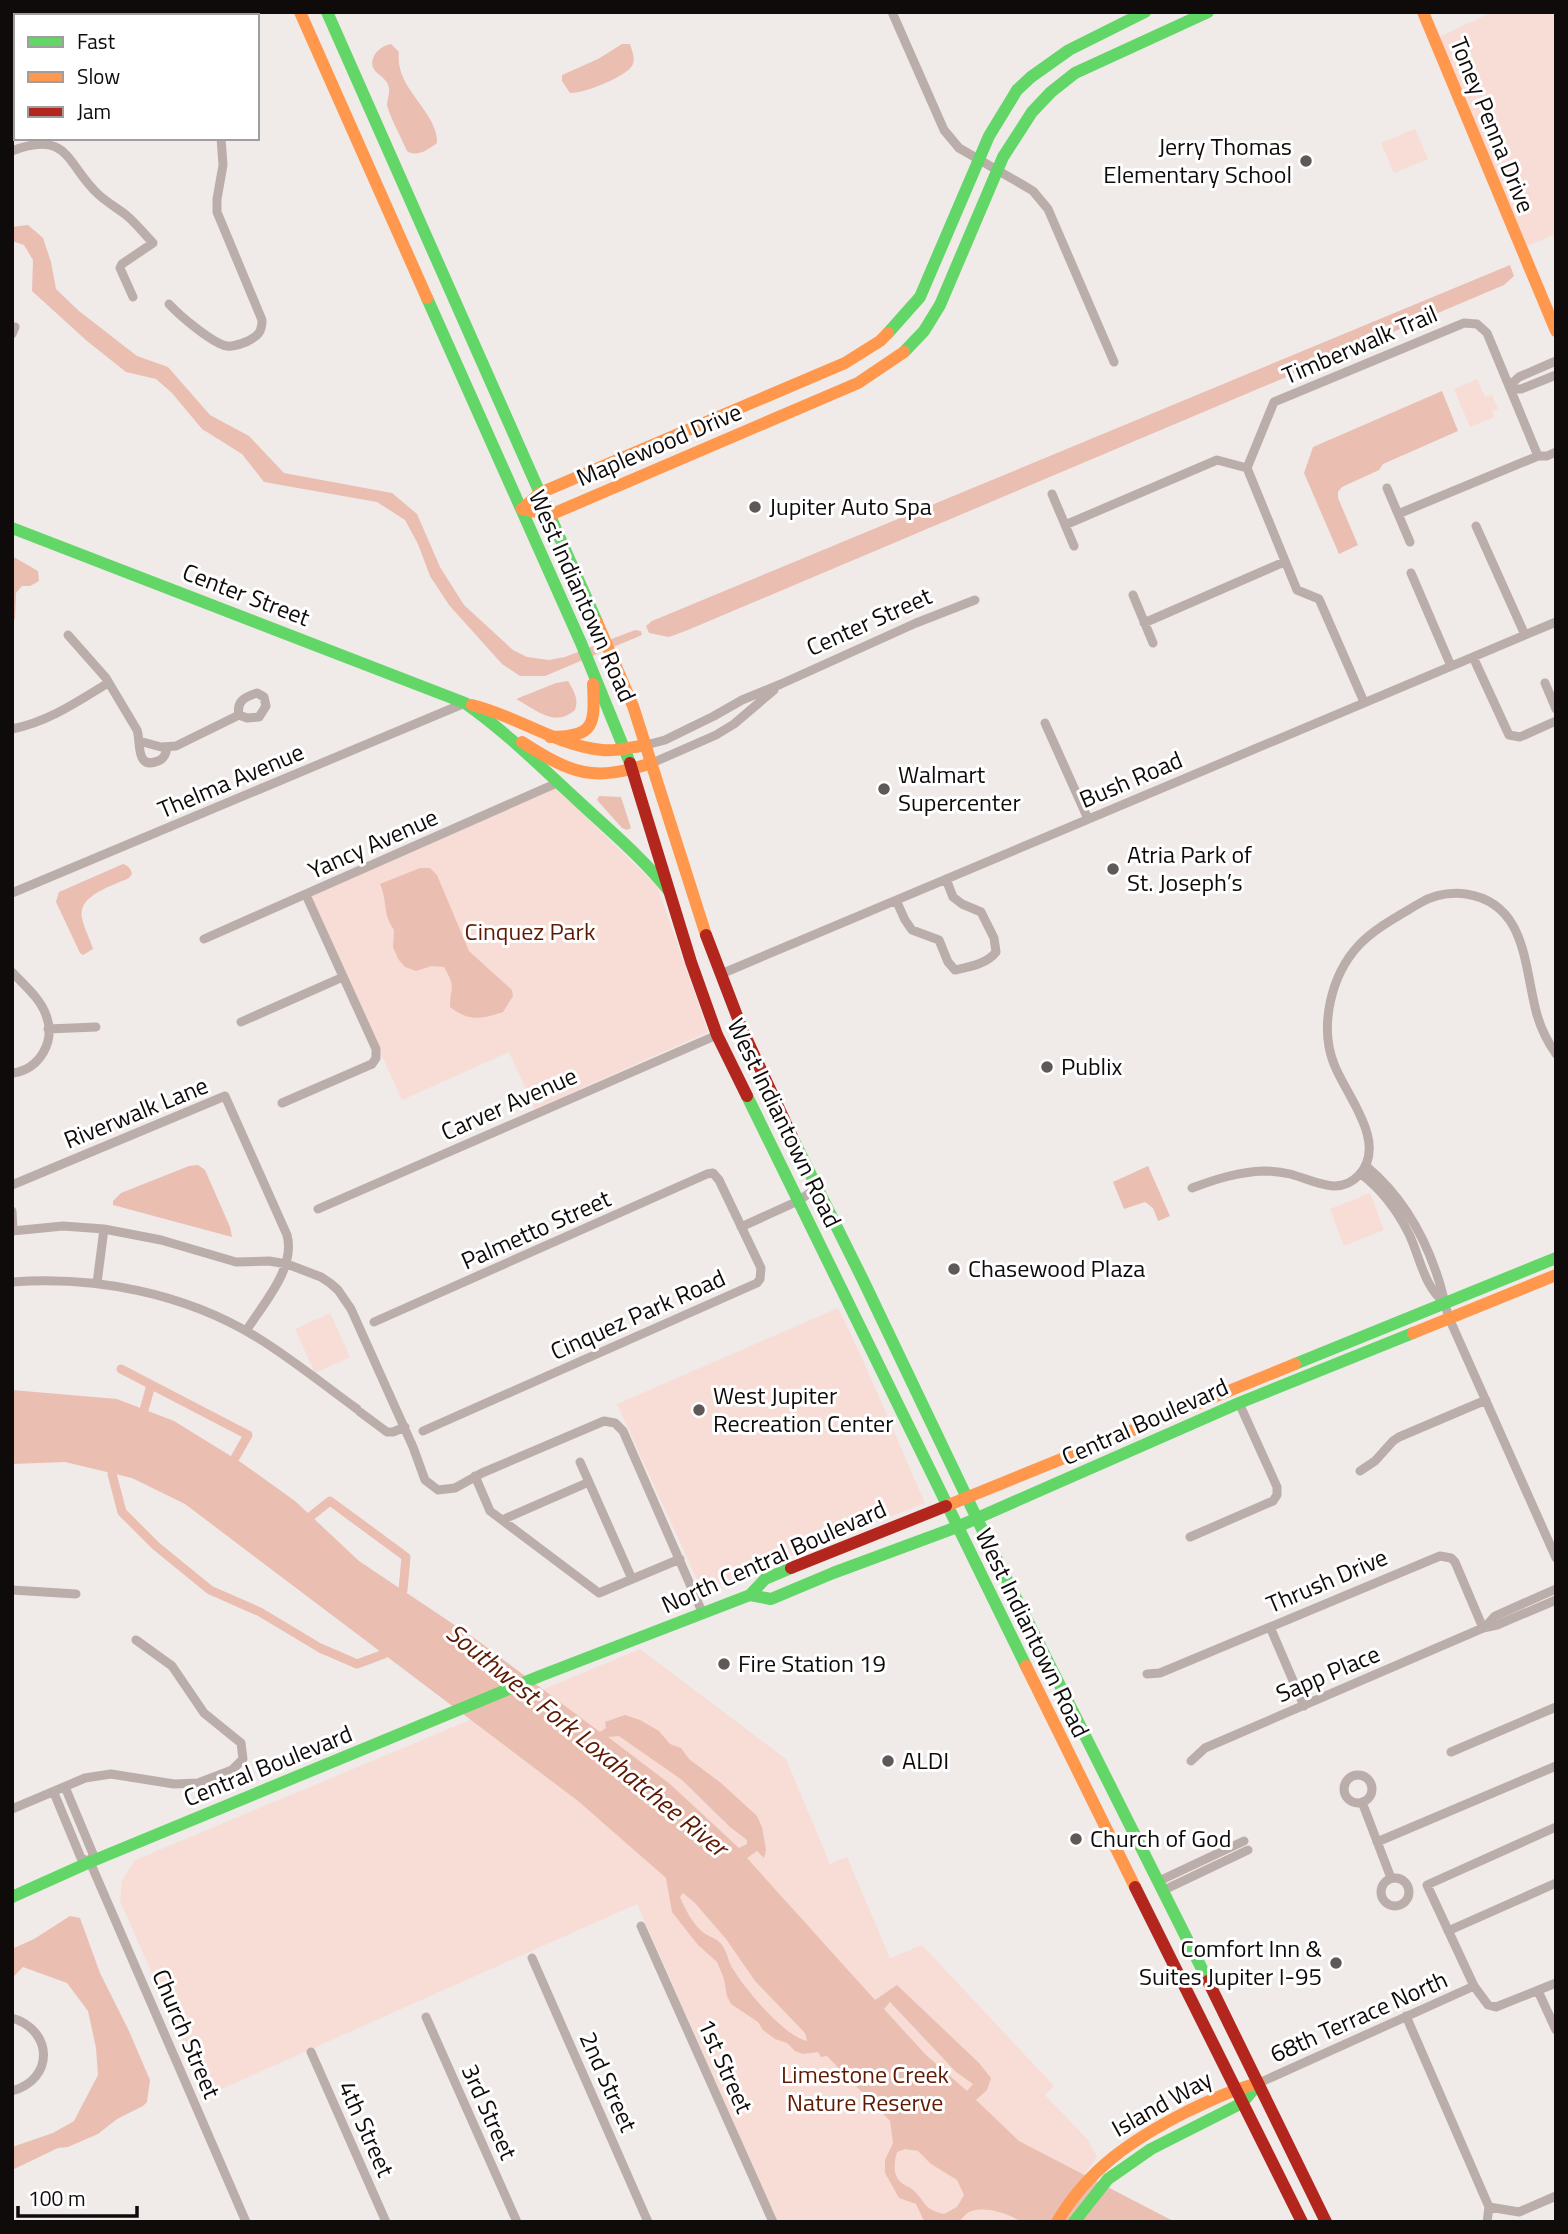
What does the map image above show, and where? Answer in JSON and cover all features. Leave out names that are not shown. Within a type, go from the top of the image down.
[{"type":"street","name":"West Indiantown Road","points":[[300,12],[626,749],[691,962],[717,1035],[946,1505],[1302,2222]]},
{"type":"street","name":"West Indiantown Road","points":[[327,12],[633,706],[698,914],[742,1029],[773,1099],[966,1497],[1162,1885],[1326,2222]]},
{"type":"street","points":[[892,12],[947,135],[959,148],[1033,191],[1048,209],[1114,362]]},
{"type":"street","name":"Maplewood Drive","points":[[522,509],[540,493],[845,363],[880,341],[920,297],[998,118],[1017,90],[1030,76],[1057,56],[1145,12]]},
{"type":"street","name":"Maplewood Drive","points":[[550,515],[858,383],[893,361],[922,332],[945,298],[997,170],[1020,125],[1032,109],[1058,85],[1093,63],[1208,12]]},
{"type":"street","name":"Toney Penna Drive","points":[[1423,12],[1556,331]]},
{"type":"street","points":[[169,304],[180,316],[220,345],[235,346],[246,342],[258,336],[262,328],[262,320],[217,212],[223,165],[221,140]]},
{"type":"street","points":[[12,151],[22,142],[43,144],[65,152],[98,195],[129,217],[153,243],[121,264],[120,268],[133,297]]},
{"type":"street","name":"Timberwalk Trail","points":[[1247,468],[1274,402],[1464,323],[1476,324],[1487,333],[1538,456]]},
{"type":"street","points":[[1556,361],[1519,377],[1509,386],[1521,389],[1556,375]]},
{"type":"street","points":[[1398,514],[1538,456],[1556,452]]},
{"type":"street","points":[[1065,525],[1217,460],[1247,468],[1297,590],[1319,599],[1364,702]]},
{"type":"street","points":[[1387,488],[1410,542]]},
{"type":"street","points":[[1052,494],[1073,546]]},
{"type":"street","points":[[522,509],[550,515]]},
{"type":"street","points":[[1476,526],[1525,635]]},
{"type":"street","name":"Center Street","points":[[12,528],[417,683],[465,704],[492,722],[630,849],[655,873],[671,894]]},
{"type":"street","points":[[1144,623],[1284,562]]},
{"type":"street","points":[[1411,573],[1451,666]]},
{"type":"street","points":[[1133,595],[1153,643]]},
{"type":"street","name":"Center Street","points":[[465,704],[497,711],[575,746],[605,751],[646,745],[665,740],[742,700],[916,623],[975,600]]},
{"type":"street","name":"Bush Road","points":[[721,974],[1556,622]]},
{"type":"street","points":[[68,635],[108,683],[136,730],[141,758],[152,763],[162,759],[167,748]]},
{"type":"street","points":[[1473,657],[1509,735],[1520,737],[1556,722]]},
{"type":"street","points":[[551,737],[572,738],[580,735],[591,723],[595,706],[592,668]]},
{"type":"street","points":[[12,729],[54,715],[108,683]]},
{"type":"street","points":[[1545,683],[1556,709]]},
{"type":"street","name":"Center Street","points":[[652,763],[725,729],[781,684]]},
{"type":"street","name":"Thelma Avenue","points":[[12,893],[465,704]]},
{"type":"street","points":[[139,741],[167,748],[182,745],[239,715]]},
{"type":"street","points":[[492,722],[554,763],[571,771],[595,776],[652,763]]},
{"type":"street","points":[[1045,723],[1088,819]]},
{"type":"street","name":"Yancy Avenue","points":[[204,939],[557,783]]},
{"type":"street","points":[[896,900],[912,930],[939,940],[948,962],[955,970],[992,957],[996,952],[994,938],[981,912],[953,897],[946,879]]},
{"type":"street","points":[[1192,1188],[1217,1179],[1269,1171],[1290,1174],[1334,1187],[1352,1182],[1364,1170],[1369,1151],[1363,1120],[1331,1054],[1328,1026],[1332,996],[1343,969],[1369,936],[1432,897],[1453,893],[1477,896],[1505,914],[1518,933],[1539,1022],[1556,1054]]},
{"type":"street","points":[[282,1103],[372,1064],[376,1058],[376,1049],[306,895]]},
{"type":"street","points":[[12,972],[33,994],[46,1015],[48,1029],[47,1048],[38,1062],[23,1072],[13,1073]]},
{"type":"street","points":[[241,1023],[343,977]]},
{"type":"street","points":[[48,1029],[96,1027]]},
{"type":"street","name":"Carver Avenue","points":[[318,1209],[717,1035]]},
{"type":"street","name":"Riverwalk Lane","points":[[12,1185],[225,1096],[287,1235],[287,1264]]},
{"type":"street","points":[[1364,1170],[1390,1188],[1410,1216],[1439,1280],[1450,1318],[1556,1558]]},
{"type":"street","name":"Palmetto Street","points":[[374,1322],[707,1174],[713,1174]]},
{"type":"street","name":"Cinquez Park Road","points":[[423,1431],[757,1283],[761,1268],[719,1180],[713,1174]]},
{"type":"street","points":[[741,1227],[820,1193]]},
{"type":"street","points":[[12,1211],[13,1231],[63,1226],[104,1229],[161,1240],[236,1262],[269,1261],[287,1264],[321,1277],[345,1299],[404,1427],[425,1480],[433,1488],[449,1490],[475,1476],[604,1421],[615,1423],[623,1431],[703,1614]]},
{"type":"street","points":[[97,1283],[104,1229]]},
{"type":"street","name":"Central Boulevard","points":[[946,1505],[1556,1258]]},
{"type":"street","points":[[246,1331],[287,1264]]},
{"type":"street","name":"Central Boulevard","points":[[750,1595],[771,1599],[957,1527],[1239,1403],[1556,1275]]},
{"type":"street","points":[[12,1282],[63,1280],[97,1283],[175,1300],[246,1331],[278,1351],[387,1432],[404,1427]]},
{"type":"street","points":[[1254,1379],[1262,1394]]},
{"type":"street","points":[[1360,1471],[1375,1461],[1399,1437],[1486,1400]]},
{"type":"street","points":[[1190,1537],[1273,1501],[1277,1495],[1277,1487],[1239,1403]]},
{"type":"street","points":[[1125,1453],[1128,1445],[1138,1437],[1185,1408]]},
{"type":"street","points":[[580,1462],[632,1579]]},
{"type":"street","points":[[475,1476],[490,1511],[599,1593],[680,1559]]},
{"type":"street","points":[[502,1520],[589,1482]]},
{"type":"street","name":"North Central Boulevard","points":[[540,1676],[750,1595],[765,1579],[946,1505]]},
{"type":"street","name":"Thrush Drive","points":[[1147,1674],[1160,1674],[1440,1556],[1451,1558],[1455,1562],[1483,1628]]},
{"type":"street","name":"Sapp Place","points":[[1483,1628],[1495,1616],[1556,1589]]},
{"type":"street","points":[[12,1590],[76,1594]]},
{"type":"street","name":"Sapp Place","points":[[1191,1760],[1205,1748],[1483,1628],[1497,1625],[1556,1600]]},
{"type":"street","points":[[1270,1627],[1304,1706]]},
{"type":"street","points":[[12,1809],[85,1778],[111,1774],[174,1784],[198,1783],[232,1770],[243,1759],[241,1743],[204,1713],[172,1666],[136,1640]]},
{"type":"street","name":"Central Boulevard","points":[[12,1897],[90,1862],[540,1676]]},
{"type":"street","points":[[1451,1752],[1556,1707]]},
{"type":"street","points":[[1377,1842],[1556,1766]]},
{"type":"street","name":"Church Street","points":[[65,1787],[93,1854],[90,1862]]},
{"type":"street","name":"Church Street","points":[[54,1793],[81,1858],[90,1862],[246,2222]]},
{"type":"street","points":[[1362,1802],[1391,1878]]},
{"type":"street","points":[[1556,1827],[1427,1885],[1474,1986],[1488,2005],[1496,2007],[1556,1983]]},
{"type":"street","points":[[1246,1845],[1188,1880],[1162,1885],[1246,1845]]},
{"type":"street","points":[[1448,1931],[1556,1883]]},
{"type":"street","name":"1st Street","points":[[641,1926],[773,2222]]},
{"type":"street","name":"2nd Street","points":[[532,1958],[648,2222]]},
{"type":"street","name":"68th Terrace North","points":[[1259,2083],[1474,1986]]},
{"type":"street","points":[[1538,1991],[1556,2031]]},
{"type":"street","points":[[1406,2016],[1489,2207],[1487,2222]]},
{"type":"street","name":"3rd Street","points":[[426,2017],[517,2222]]},
{"type":"street","points":[[12,2018],[24,2022],[34,2031],[42,2046],[44,2058],[35,2080],[12,2091]]},
{"type":"street","name":"4th Street","points":[[311,2052],[386,2222]]},
{"type":"street","points":[[1242,2103],[1259,2083]]},
{"type":"street","name":"Island Way","points":[[1056,2222],[1077,2192],[1117,2153],[1143,2136],[1236,2088],[1259,2083]]},
{"type":"street","name":"Island Way","points":[[1074,2222],[1108,2179],[1151,2149],[1242,2103]]},
{"type":"street","points":[[1489,2207],[1518,2212],[1556,2196]]},
{"type":"green space","points":[[1492,12],[1556,12],[1556,234],[1525,247],[1439,37]]},
{"type":"green space","points":[[1415,129],[1428,159],[1394,173],[1381,143]]},
{"type":"green space","points":[[1477,379],[1485,397],[1492,395],[1498,409],[1492,411],[1494,417],[1470,427],[1454,389]]},
{"type":"green space","name":"Cinquez Park","points":[[555,787],[657,886],[708,1032],[535,1109],[509,1052],[402,1100],[309,896]]},
{"type":"green space","points":[[1370,1193],[1384,1230],[1344,1246],[1330,1209]]},
{"type":"green space","points":[[838,1308],[925,1503],[702,1591],[617,1404]]},
{"type":"green space","points":[[330,1313],[350,1357],[315,1373],[295,1329]]},
{"type":"green space","name":"Limestone Creek Nature Reserve","points":[[640,1649],[786,1759],[830,1864],[847,1857],[890,1958],[922,1945],[1054,2086],[1045,2095],[1088,2140],[1097,2157],[1051,2222],[778,2222],[637,1904],[206,2096],[120,1901],[122,1880],[135,1860]]},
{"type":"water","points":[[391,44],[399,52],[399,65],[409,89],[431,120],[435,131],[437,143],[415,154],[407,151],[388,109],[387,83],[373,67],[372,62],[377,51]]},
{"type":"water","points":[[622,44],[630,44],[633,55],[632,66],[628,70],[603,84],[570,93],[562,81],[562,75],[598,59]]},
{"type":"water","points":[[28,225],[43,238],[56,289],[79,311],[137,356],[168,367],[210,415],[249,436],[284,473],[392,493],[417,514],[440,567],[464,605],[513,650],[527,657],[549,660],[565,657],[635,630],[641,631],[642,635],[545,676],[520,676],[502,664],[449,605],[430,576],[405,520],[377,502],[264,482],[242,454],[202,429],[172,393],[156,379],[126,372],[32,291],[33,260],[24,245],[12,241],[12,227]]},
{"type":"water","points":[[1510,265],[1514,276],[1504,285],[688,630],[669,637],[649,633],[646,626],[652,621]]},
{"type":"water","points":[[1442,391],[1458,431],[1383,464],[1379,470],[1342,487],[1338,498],[1358,545],[1339,554],[1304,473],[1313,447]]},
{"type":"water","points":[[12,556],[38,571],[39,581],[30,586],[22,586],[16,593],[15,619],[12,622]]},
{"type":"water","points":[[568,681],[576,702],[575,710],[567,715],[545,715],[516,699],[556,683]]},
{"type":"water","points":[[599,796],[621,797],[631,828],[622,828],[597,800]]},
{"type":"water","points":[[123,864],[131,871],[129,878],[98,892],[85,903],[82,918],[93,949],[83,955],[56,902],[59,892]]},
{"type":"water","points":[[420,868],[430,868],[437,875],[469,951],[512,990],[513,996],[503,1012],[470,1017],[457,1012],[450,1007],[452,984],[444,967],[432,966],[416,971],[405,967],[398,959],[393,947],[394,930],[388,918],[380,884]]},
{"type":"water","points":[[198,1165],[205,1170],[232,1237],[113,1205],[113,1201],[121,1193],[189,1166]]},
{"type":"water","points":[[1148,1166],[1170,1216],[1158,1221],[1153,1208],[1145,1202],[1124,1209],[1113,1182]]},
{"type":"water","name":"Southwest Fork Loxahatchee River","points":[[12,1390],[117,1399],[174,1421],[242,1463],[295,1501],[359,1561],[477,1640],[600,1732],[606,1728],[605,1722],[625,1715],[659,1731],[670,1744],[681,1748],[689,1759],[721,1783],[757,1816],[766,1850],[764,1858],[757,1851],[747,1858],[875,2000],[897,1985],[979,2063],[991,2078],[987,2090],[976,2100],[1019,2141],[1175,2222],[1022,2222],[984,2209],[970,2212],[959,2222],[924,2221],[916,2204],[899,2198],[885,2173],[885,2160],[893,2143],[890,2121],[827,2056],[821,2057],[818,2052],[803,2054],[795,2051],[787,2043],[775,2039],[763,2030],[758,2022],[731,2004],[717,1962],[698,1945],[672,1912],[666,1878],[578,1801],[185,1504],[132,1478],[65,1462],[12,1464]],"holes":[[[619,1736],[682,1780],[747,1840],[747,1844],[739,1848],[670,1784],[608,1737]],[[683,1893],[695,1903],[726,1939],[755,1981],[805,2033],[807,2041],[787,2030],[746,1988],[722,1945],[696,1926],[680,1897]],[[890,2002],[956,2072],[973,2084],[967,2091],[925,2054],[884,2009]],[[905,2149],[918,2151],[931,2164],[957,2180],[964,2195],[957,2207],[944,2214],[933,2210],[913,2190],[899,2181],[895,2170],[897,2152]]]},
{"type":"water","points":[[70,1916],[80,1918],[100,1973],[150,2080],[147,2102],[117,2119],[98,2134],[68,2147],[58,2148],[12,2170],[12,2147],[53,2133],[74,2121],[98,2075],[96,2048],[88,2011],[67,1983],[23,1967],[12,1978],[12,1949],[34,1939]]},
{"type":"waterway","points":[[121,1369],[248,1435],[235,1458]]},
{"type":"waterway","points":[[144,1410],[151,1385]]},
{"type":"waterway","points":[[112,1474],[122,1512],[156,1546],[210,1590],[260,1612],[320,1648],[357,1664],[384,1654]]},
{"type":"waterway","points":[[311,1516],[330,1501],[406,1557],[403,1590]]},
{"type":"traffic: fast","points":[[327,12],[597,622]]},
{"type":"traffic: fast","points":[[888,333],[920,297],[989,136],[1017,90],[1069,50],[1145,12]]},
{"type":"traffic: fast","points":[[904,352],[924,331],[940,305],[1003,157],[1032,112],[1075,73],[1208,12]]},
{"type":"traffic: fast","points":[[427,298],[581,643],[630,763]]},
{"type":"traffic: fast","points":[[12,528],[465,703],[536,762],[636,855],[669,891]]},
{"type":"traffic: fast","points":[[747,1096],[1026,1666]]},
{"type":"traffic: fast","points":[[794,1141],[991,1548],[1208,1981]]},
{"type":"traffic: fast","points":[[1295,1364],[1556,1258]]},
{"type":"traffic: fast","points":[[750,1595],[771,1599],[957,1527],[1239,1403],[1413,1333]]},
{"type":"traffic: fast","points":[[12,1897],[90,1862],[540,1676],[750,1595],[765,1579],[791,1568]]},
{"type":"traffic: fast","points":[[1074,2222],[1108,2179],[1151,2149],[1242,2103],[1259,2083]]},
{"type":"traffic: slow","points":[[300,12],[427,298]]},
{"type":"traffic: slow","points":[[1423,12],[1556,331]]},
{"type":"traffic: slow","points":[[522,509],[540,493],[845,363],[888,333]]},
{"type":"traffic: slow","points":[[522,509],[550,515],[858,383],[904,352]]},
{"type":"traffic: slow","points":[[597,622],[633,706],[706,935]]},
{"type":"traffic: slow","points":[[550,737],[576,734],[589,726],[593,710],[593,684]]},
{"type":"traffic: slow","points":[[472,705],[585,747],[613,750],[646,745]]},
{"type":"traffic: slow","points":[[522,742],[556,762],[584,772],[614,772],[652,763]]},
{"type":"traffic: slow","points":[[1413,1333],[1556,1275]]},
{"type":"traffic: slow","points":[[946,1506],[1295,1364]]},
{"type":"traffic: slow","points":[[1026,1666],[1135,1887]]},
{"type":"traffic: slow","points":[[1057,2222],[1083,2186],[1131,2144],[1188,2111],[1259,2083]]},
{"type":"traffic: jam","points":[[630,763],[691,962],[717,1035],[747,1096]]},
{"type":"traffic: jam","points":[[706,935],[742,1029],[794,1141]]},
{"type":"traffic: jam","points":[[791,1568],[946,1506]]},
{"type":"traffic: jam","points":[[1135,1887],[1302,2222]]},
{"type":"traffic: jam","points":[[1208,1981],[1326,2222]]},
{"type":"place","name":"Jerry Thomas Elementary School","points":[[1306,161]]},
{"type":"place","name":"Jupiter Auto Spa","points":[[755,507]]},
{"type":"place","name":"Walmart Supercenter","points":[[884,789]]},
{"type":"place","name":"Atria Park of St. Joseph’s","points":[[1113,869]]},
{"type":"place","name":"Publix","points":[[1047,1067]]},
{"type":"place","name":"Chasewood Plaza","points":[[954,1269]]},
{"type":"place","name":"West Jupiter Recreation Center","points":[[699,1410]]},
{"type":"place","name":"Fire Station 19","points":[[724,1664]]},
{"type":"place","name":"ALDI","points":[[888,1761]]},
{"type":"place","name":"Church of God","points":[[1076,1839]]},
{"type":"place","name":"Comfort Inn & Suites Jupiter I-95","points":[[1336,1963]]}]
